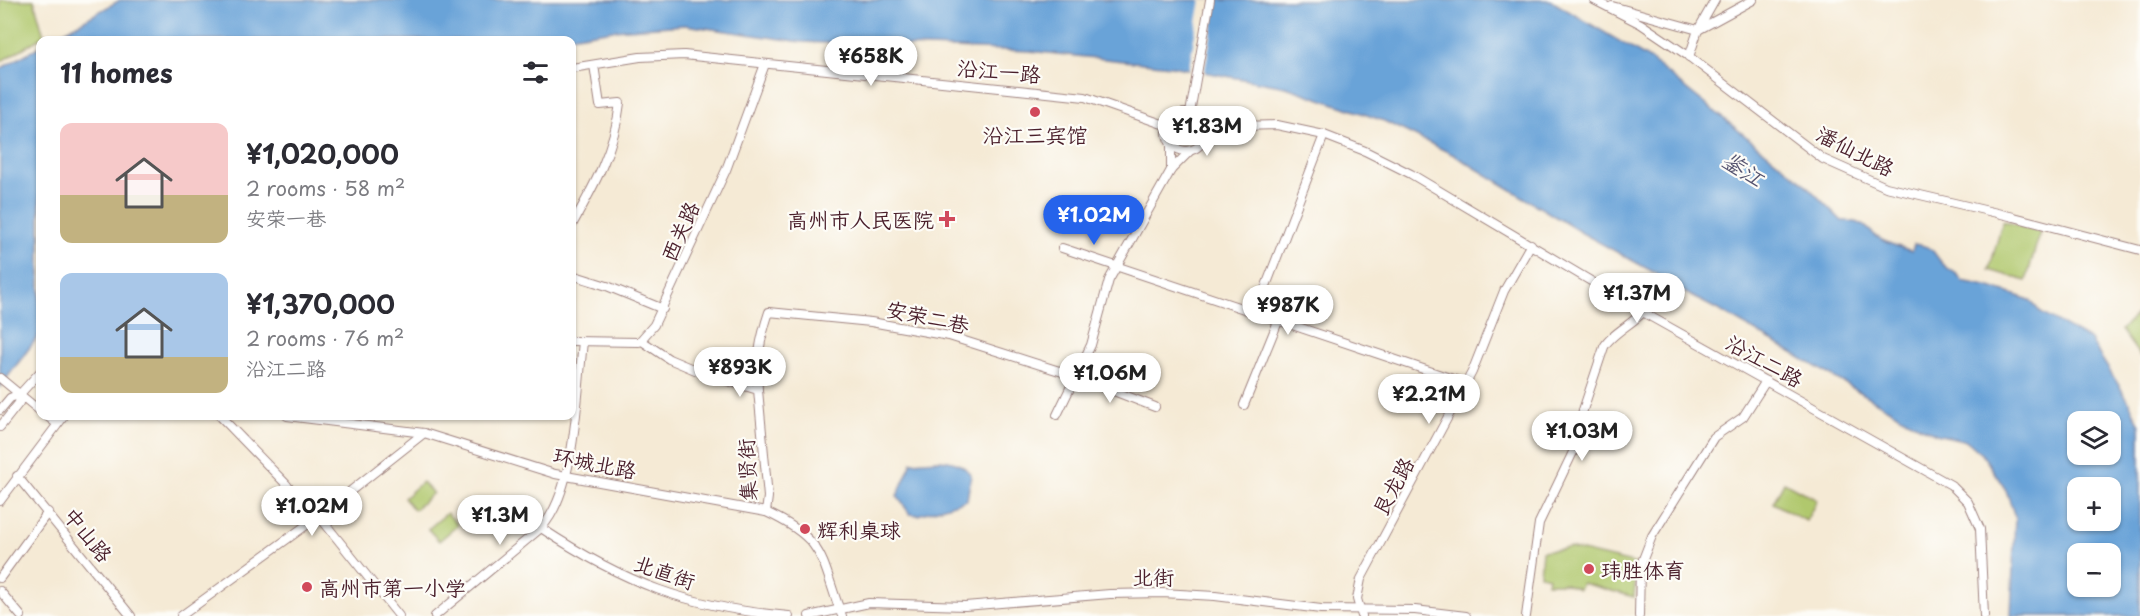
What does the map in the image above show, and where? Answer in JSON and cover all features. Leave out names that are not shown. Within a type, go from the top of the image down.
[{"type":"street","points":[[1190,113],[1210,0]]},
{"type":"street","name":"潘仙北路","points":[[1594,0],[1608,5],[1689,57],[1823,159],[1886,188],[2014,217],[2140,250]]},
{"type":"street","points":[[1689,57],[1698,30],[1715,0]]},
{"type":"street","points":[[1608,5],[1698,30],[1753,0]]},
{"type":"street","name":"沿江一路","points":[[576,67],[640,57],[675,55],[1085,98],[1168,126]]},
{"type":"street","name":"西关路","points":[[642,341],[663,309],[726,170],[765,64]]},
{"type":"street","points":[[576,218],[603,167],[615,138],[619,116],[620,103],[600,105],[594,65]]},
{"type":"street","points":[[1057,415],[1090,345],[1103,294],[1116,268],[1171,170],[1190,151],[1201,145],[1205,127],[1200,118],[1190,113],[1174,116],[1168,126],[1171,170]]},
{"type":"street","name":"沿江二路","points":[[1205,127],[1277,125],[1324,135],[1411,174],[1643,312],[1951,485],[1972,510],[1980,529],[1984,616]]},
{"type":"street","points":[[1256,312],[1324,135]]},
{"type":"street","points":[[1170,143],[1179,150],[1190,151]]},
{"type":"street","name":"艮龙路","points":[[1361,612],[1357,599],[1361,579],[1465,383],[1506,286],[1531,244]]},
{"type":"street","points":[[1062,248],[1116,268],[1279,319],[1465,383]]},
{"type":"street","points":[[576,276],[607,286],[663,309]]},
{"type":"street","name":"安荣二巷","points":[[769,312],[871,322],[950,336],[1075,376],[1155,407]]},
{"type":"street","name":"集贤街","points":[[766,512],[768,497],[756,362],[759,340],[769,312]]},
{"type":"street","points":[[1526,616],[1539,523],[1574,450],[1583,410],[1604,347],[1609,339],[1618,335],[1643,312]]},
{"type":"street","points":[[1245,405],[1279,319]]},
{"type":"street","points":[[576,341],[642,341],[669,359],[707,375],[758,390]]},
{"type":"street","points":[[576,401],[583,342]]},
{"type":"street","points":[[0,410],[10,398],[20,394],[36,376]]},
{"type":"street","points":[[0,378],[36,408]]},
{"type":"street","points":[[1639,616],[1640,567],[1652,536],[1713,437],[1743,417],[1766,381]]},
{"type":"street","points":[[0,427],[19,403],[20,394]]},
{"type":"street","points":[[52,420],[56,423]]},
{"type":"street","points":[[0,501],[59,420]]},
{"type":"street","points":[[224,420],[286,484],[399,616]]},
{"type":"street","name":"环城北路","points":[[319,420],[424,433],[567,476],[766,512],[791,525],[818,548],[841,612]]},
{"type":"street","points":[[435,616],[541,528],[555,507],[567,476],[574,420]]},
{"type":"street","points":[[181,616],[316,518],[424,433]]},
{"type":"street","name":"中山路","points":[[17,476],[131,616]]},
{"type":"street","points":[[0,578],[48,512]]},
{"type":"street","name":"北直街","points":[[541,528],[578,552],[641,585],[706,604],[789,616]]},
{"type":"street","points":[[0,591],[21,616]]},
{"type":"street","name":"北街","points":[[841,612],[869,603],[964,606],[1110,594],[1162,593],[1215,596],[1321,609],[1361,612],[1415,610],[1466,616]]},
{"type":"street","points":[[809,616],[841,612]]},
{"type":"green space","points":[[0,0],[34,0],[44,36],[36,36],[36,41],[0,62]]},
{"type":"green space","points":[[2003,221],[2040,232],[2026,281],[1989,270]]},
{"type":"green space","points":[[2140,311],[2140,356],[2121,330]]},
{"type":"green space","points":[[422,482],[433,493],[414,510],[404,498]]},
{"type":"green space","points":[[1784,482],[1817,500],[1806,521],[1773,503]]},
{"type":"green space","points":[[447,513],[458,525],[439,541],[428,529]]},
{"type":"green space","name":"玮胜体育","points":[[1569,548],[1637,564],[1634,597],[1582,583],[1579,589],[1563,583],[1547,583],[1548,577],[1540,575],[1542,551]]},
{"type":"water","name":"鉴江","points":[[120,0],[1550,0],[1648,58],[1803,182],[1842,221],[1857,222],[1878,238],[1912,251],[1914,244],[1927,247],[1962,281],[1987,286],[2030,300],[2041,313],[2090,340],[2127,398],[2140,425],[2140,616],[2011,616],[2015,517],[2006,490],[1982,454],[1967,441],[1936,434],[1909,421],[1582,233],[1454,155],[1384,121],[1286,87],[1171,66],[1029,51],[802,42],[685,25],[613,30],[575,36],[56,36]]},
{"type":"water","points":[[36,48],[36,339],[0,387],[0,69]]},
{"type":"water","points":[[937,460],[956,463],[971,475],[967,500],[918,515],[910,514],[897,496],[912,462]]},
{"type":"pier","points":[[1201,0],[1217,0],[1204,75],[1188,72]]},
{"type":"place","name":"沿江三宾馆","points":[[1035,112]]},
{"type":"place","name":"高州市人民医院","points":[[947,219]]},
{"type":"place","name":"辉利桌球","points":[[805,529]]},
{"type":"place","name":"玮胜体育","points":[[1589,569]]},
{"type":"place","name":"高州市第一小学","points":[[307,587]]}]
